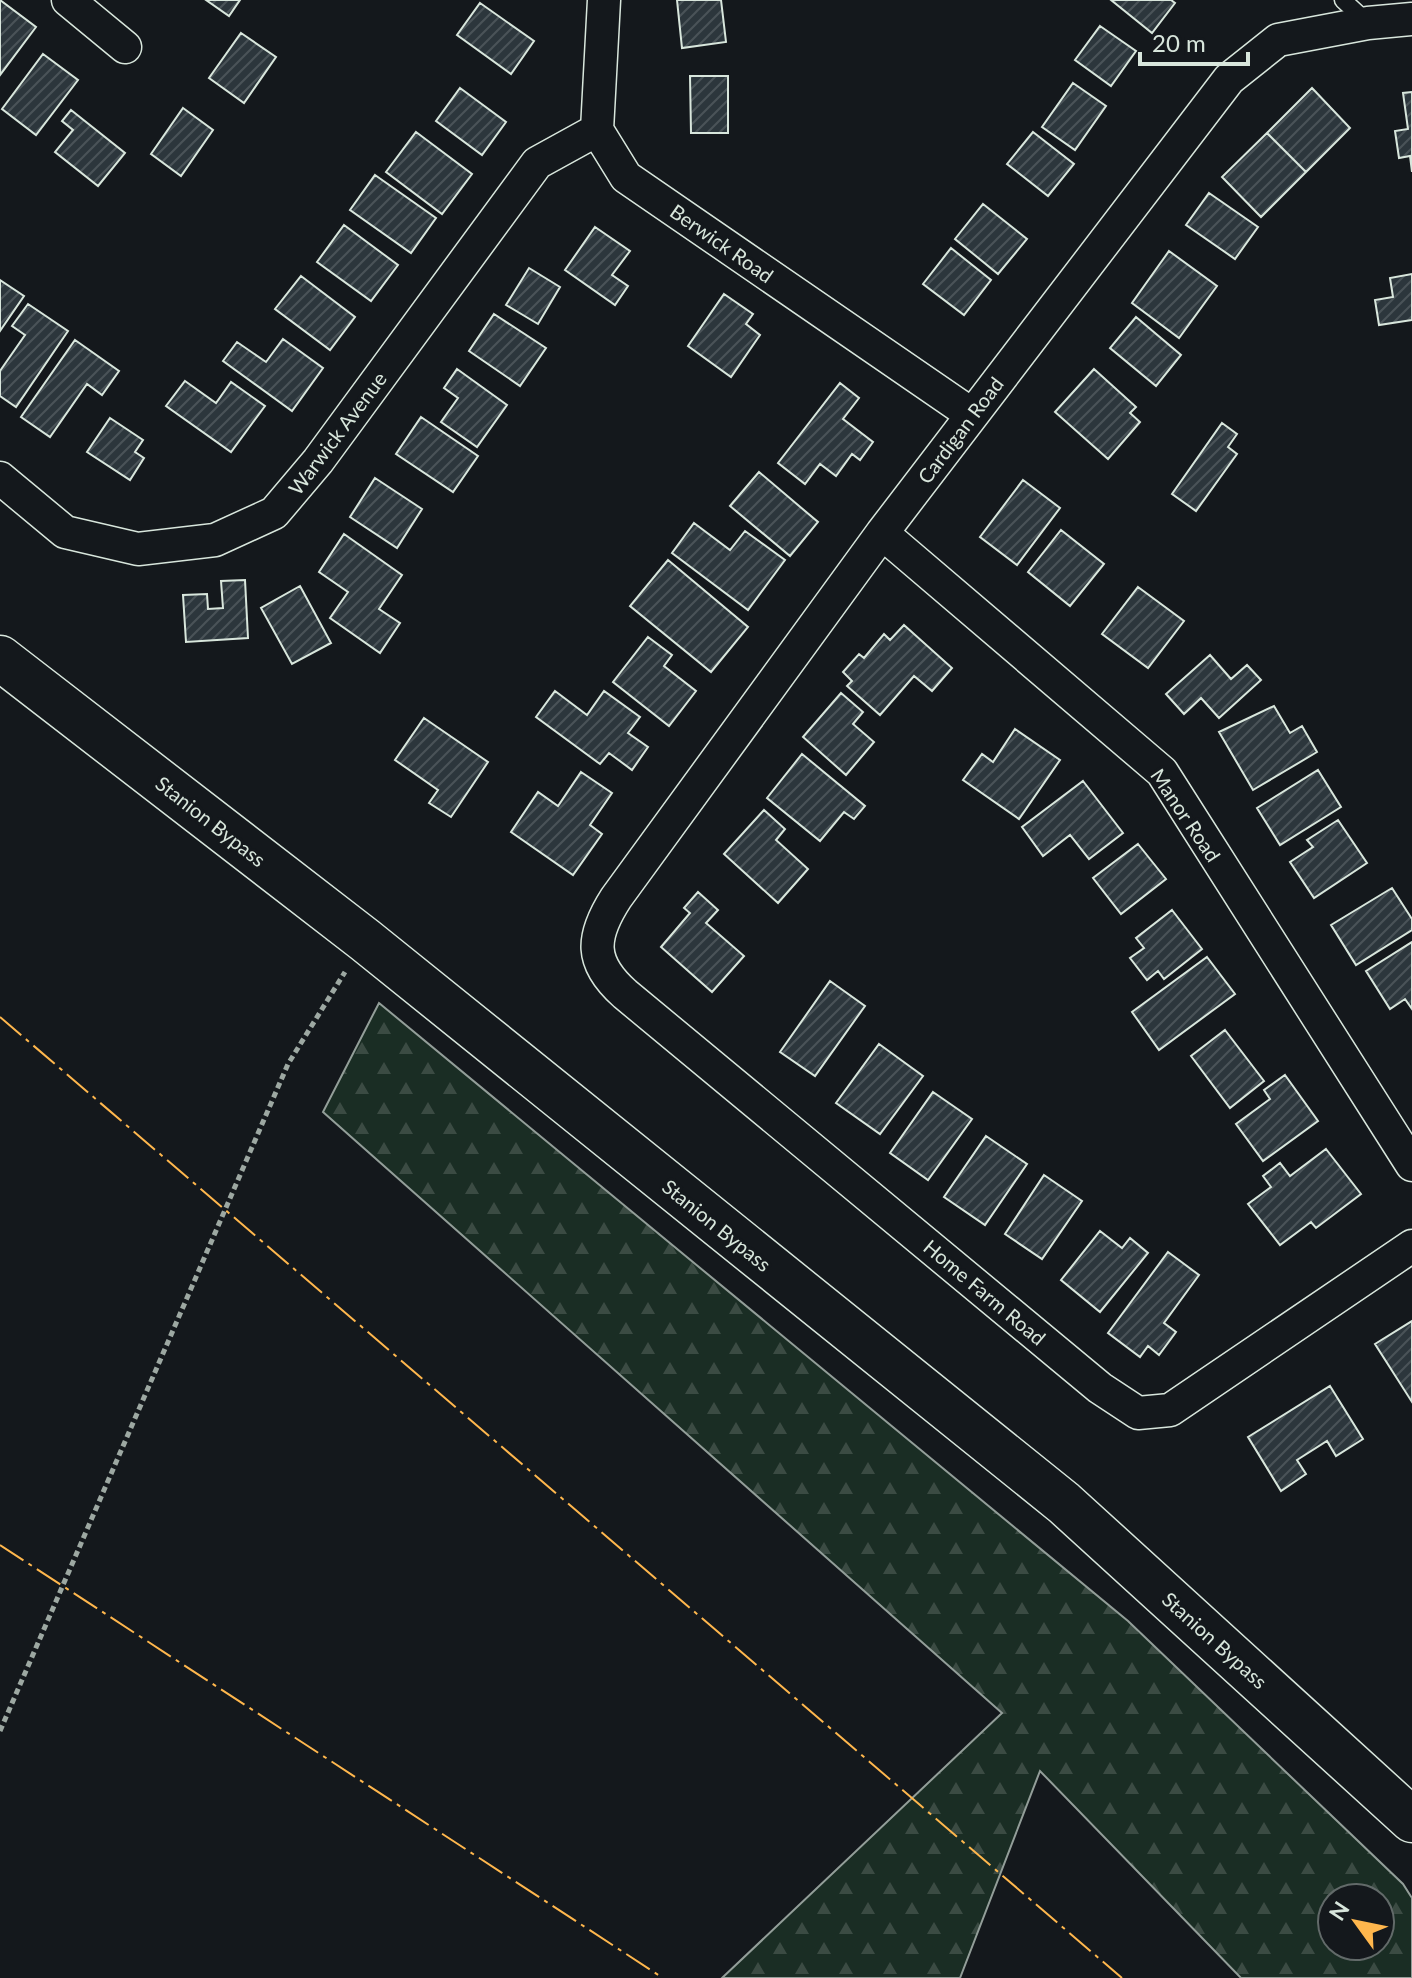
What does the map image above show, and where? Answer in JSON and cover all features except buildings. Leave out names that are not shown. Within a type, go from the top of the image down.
[{"type":"main road","name":"Stanion Bypass","points":[[0,658],[365,940],[1064,1503],[1412,1820]]},
{"type":"street","points":[[68,0],[125,47]]},
{"type":"street","points":[[597,130],[604,0]]},
{"type":"street","name":"Cardigan Road","points":[[597,952],[600,924],[616,898],[971,414],[1229,79],[1278,40],[1368,23],[1412,19]]},
{"type":"street","name":"Berwick Road","points":[[597,130],[626,177],[971,414]]},
{"type":"street","name":"Warwick Avenue","points":[[0,478],[65,532],[138,549],[215,540],[274,513],[318,461],[537,163],[597,130]]},
{"type":"street","name":"Manor Road","points":[[882,533],[1162,772],[1412,1165]]},
{"type":"street","name":"Home Farm Road","points":[[597,952],[606,977],[625,994],[1100,1388],[1138,1413],[1170,1410],[1412,1246]]},
{"type":"lane","points":[[1343,0],[1368,23]]},
{"type":"path","points":[[0,1731],[288,1064],[365,940]]},
{"type":"green space","points":[[379,1003],[1128,1621],[1403,1884],[1412,1898],[1412,1978],[1241,1978],[1040,1771],[960,1978],[722,1978],[1002,1713],[323,1112]]},
{"type":"power","points":[[0,1017],[1122,1978]]},
{"type":"power","points":[[0,1545],[663,1978]]}]
